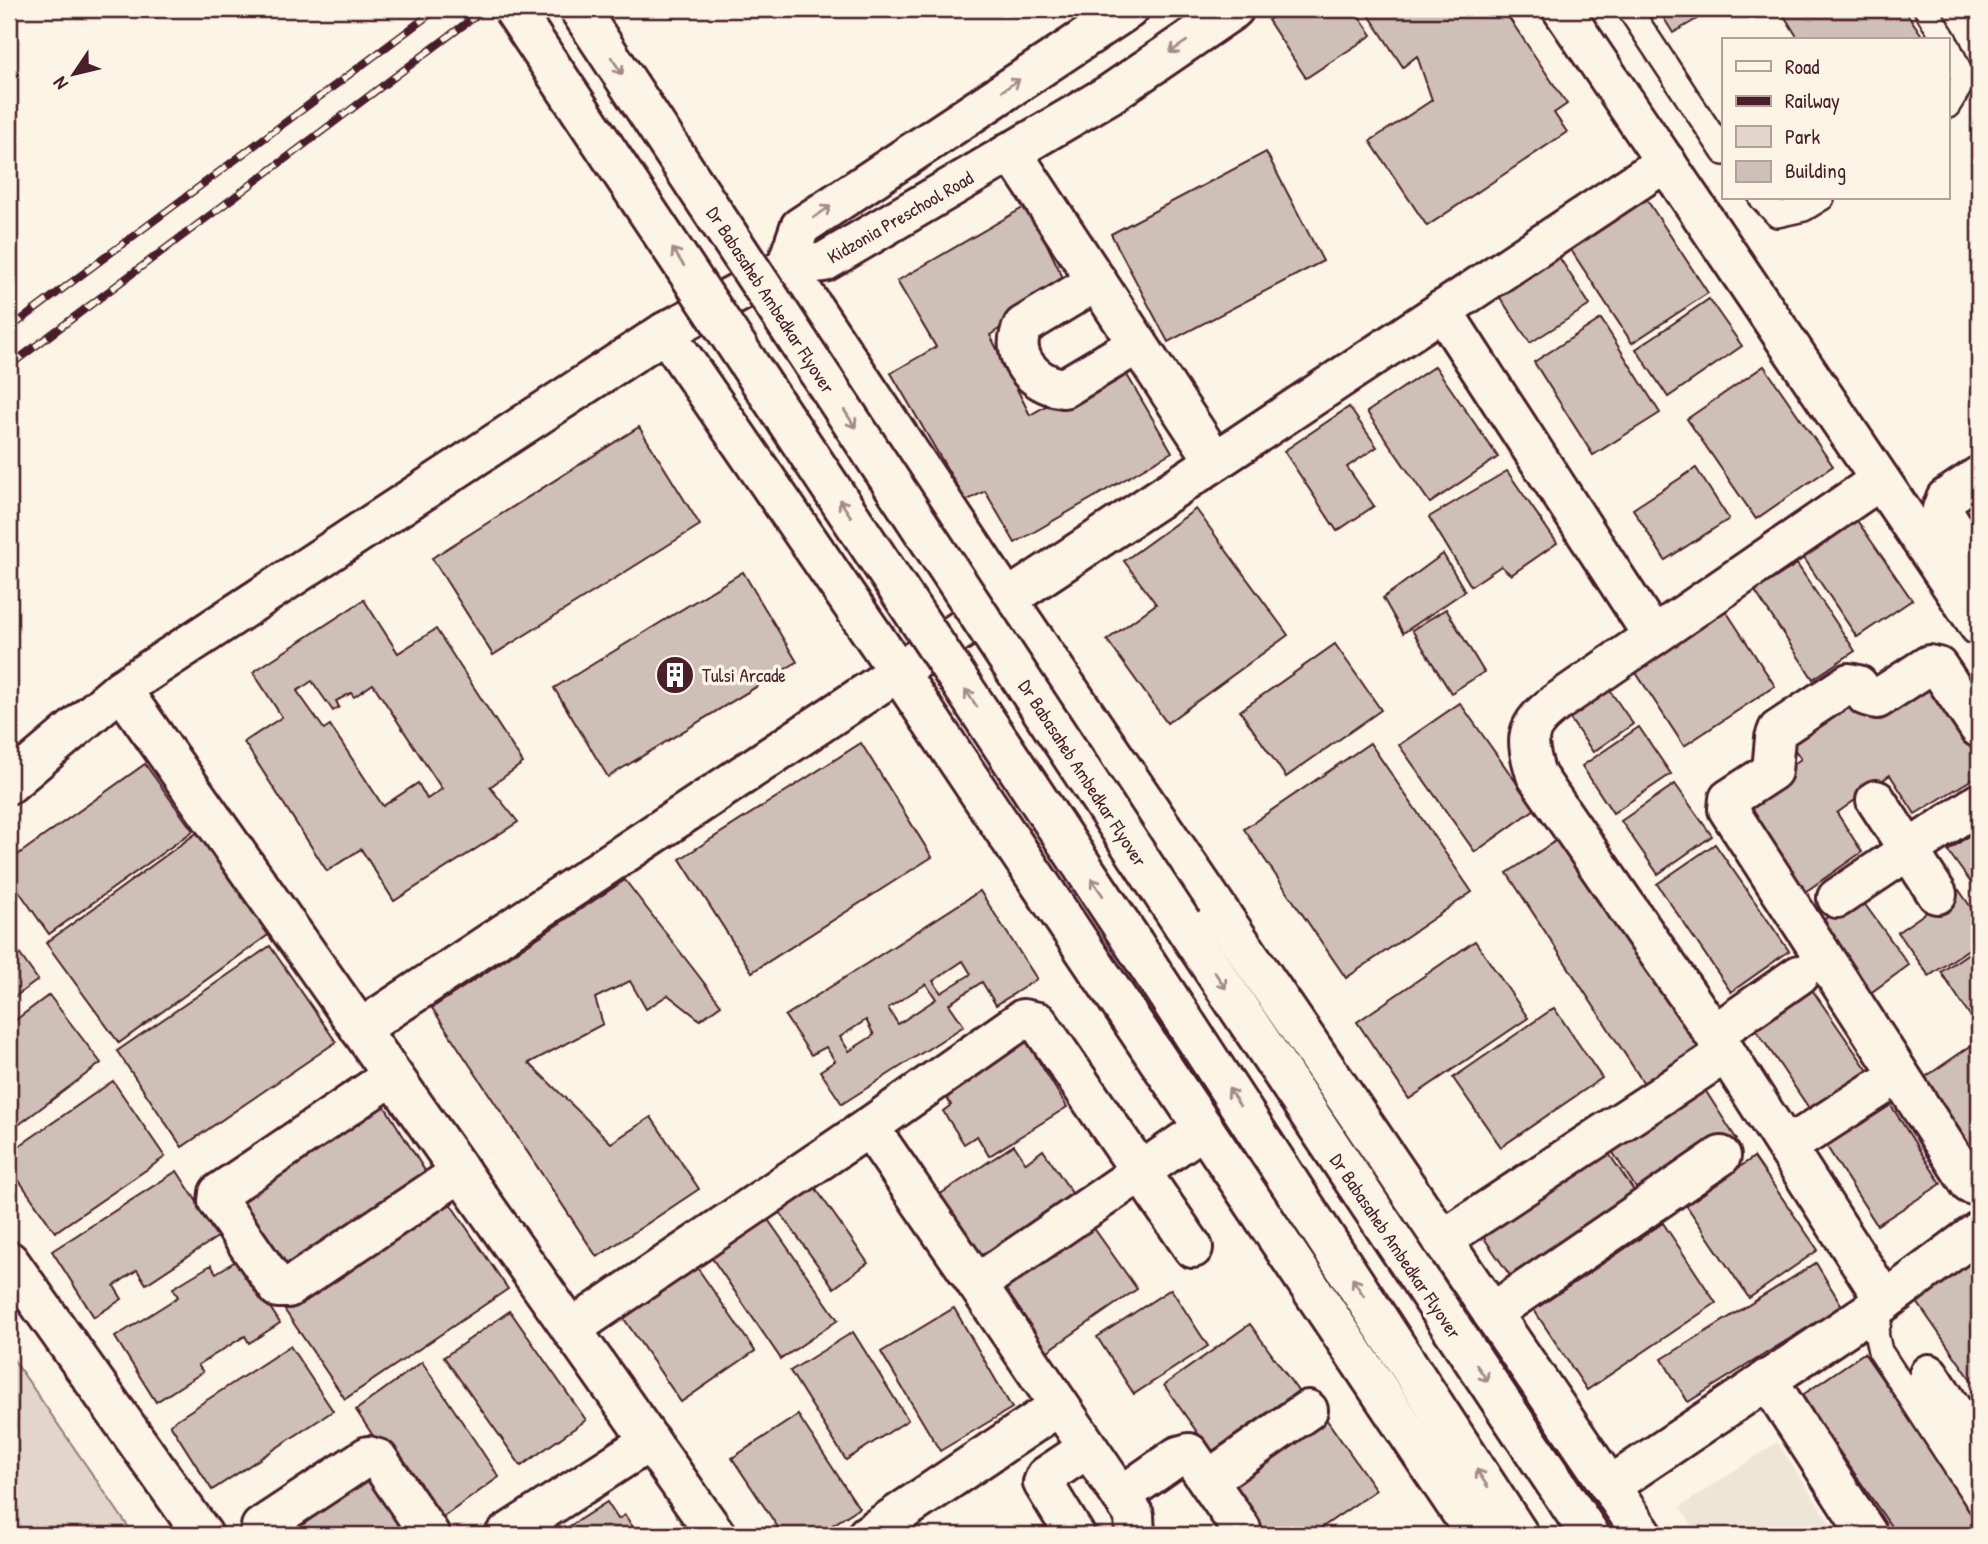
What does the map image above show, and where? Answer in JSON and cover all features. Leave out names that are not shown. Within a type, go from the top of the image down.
[{"type":"street","points":[[513,9],[1134,944],[1519,1535]]},
{"type":"street","name":"Dr Babasaheb Ambedkar Flyover","points":[[579,9],[1182,923],[1590,1535]]},
{"type":"street","name":"Kidzonia Preschool Road","points":[[1129,9],[800,227],[786,267],[824,262],[1110,94],[1234,9]]},
{"type":"street","points":[[1562,9],[1880,480],[1971,577]]},
{"type":"street","points":[[1011,151],[1215,461]]},
{"type":"street","points":[[360,1029],[1666,162]]},
{"type":"street","points":[[9,784],[121,689],[665,332],[786,267],[1007,599],[1643,1535]]},
{"type":"street","points":[[1097,281],[1023,326],[1017,336],[1021,359],[1034,378],[1050,387],[1063,388],[1138,344]]},
{"type":"street","points":[[1442,310],[1653,636]]},
{"type":"street","points":[[665,332],[899,673],[1476,1535]]},
{"type":"street","points":[[1979,476],[1946,498],[1942,509],[1971,577],[1979,626]]},
{"type":"street","points":[[1880,480],[1534,720],[1528,747],[1536,775],[1720,1044],[1885,1301]]},
{"type":"street","points":[[1979,728],[1938,667],[1929,665],[1877,699],[1866,696],[1858,685],[1849,683],[1778,730],[1774,738],[1772,771],[1729,799],[1728,808],[1970,1184],[1979,1187]]},
{"type":"street","points":[[121,689],[716,1535]]},
{"type":"street","points":[[1876,800],[1937,894]]},
{"type":"street","points":[[1838,898],[1979,803]]},
{"type":"street","points":[[1442,1240],[1720,1044],[1799,975]]},
{"type":"street","points":[[571,1329],[1023,1019],[1038,1022],[1193,1248]]},
{"type":"street","points":[[393,1076],[219,1193],[218,1201],[278,1288],[288,1288],[461,1172]]},
{"type":"street","points":[[1787,1147],[1877,1089]]},
{"type":"street","points":[[869,1126],[1134,1515],[1135,1535]]},
{"type":"street","points":[[977,1284],[1204,1129]]},
{"type":"street","points":[[1492,1313],[1721,1156]]},
{"type":"street","points":[[1609,1486],[1885,1301],[1979,1231]]},
{"type":"street","points":[[9,1261],[202,1535]]},
{"type":"street","points":[[1929,1374],[1979,1452]]},
{"type":"street","points":[[1768,1379],[1868,1535]]},
{"type":"street","points":[[867,1535],[1059,1406]]},
{"type":"street","points":[[1208,1480],[1308,1410]]},
{"type":"street","points":[[505,1535],[650,1441]]},
{"type":"street","points":[[1075,1535],[1043,1483],[1046,1476],[1088,1448]]},
{"type":"street","points":[[1121,1496],[1178,1456],[1189,1453],[1241,1529],[1241,1535]]},
{"type":"street","points":[[260,1535],[261,1527],[368,1456],[378,1459],[430,1535]]},
{"type":"lane","points":[[1629,9],[1722,150]]},
{"type":"lane","points":[[1926,9],[1944,38]]},
{"type":"lane","points":[[1950,50],[1964,80],[1950,103]]},
{"type":"lane","points":[[1763,200],[1777,215],[1804,209],[1819,200]]},
{"type":"lane","points":[[1885,1301],[1877,1334],[1880,1351],[1979,1503]]},
{"type":"shaded area","points":[[1777,1442],[1838,1535],[1699,1535],[1680,1507]]},
{"type":"green space","points":[[9,1353],[134,1535],[9,1535]]},
{"type":"building","points":[[1286,9],[1354,9],[1372,35],[1306,78],[1268,20]]},
{"type":"building","points":[[1365,9],[1503,9],[1567,104],[1554,113],[1567,132],[1427,226],[1370,141],[1432,100],[1417,56],[1403,67]]},
{"type":"building","points":[[1658,9],[1714,9],[1673,33]]},
{"type":"building","points":[[1780,9],[1904,9],[1924,38],[1798,38]]},
{"type":"building","points":[[1266,152],[1323,261],[1168,342],[1111,234]]},
{"type":"building","points":[[1645,197],[1708,293],[1632,343],[1569,247]]},
{"type":"building","points":[[1028,205],[1066,284],[990,335],[1030,415],[1120,363],[1172,452],[1015,543],[985,491],[966,501],[891,373],[936,347],[897,281]]},
{"type":"building","points":[[1559,257],[1590,305],[1530,343],[1499,296]]},
{"type":"building","points":[[1709,299],[1742,346],[1668,397],[1636,349]]},
{"type":"building","points":[[1601,319],[1660,413],[1593,455],[1534,362]]},
{"type":"building","points":[[1435,366],[1498,457],[1430,503],[1367,412]]},
{"type":"building","points":[[1764,366],[1833,466],[1756,519],[1687,419]]},
{"type":"building","points":[[1349,407],[1377,447],[1347,467],[1374,506],[1337,531],[1284,451]]},
{"type":"building","points":[[639,427],[700,525],[493,655],[432,558]]},
{"type":"building","points":[[1696,468],[1729,519],[1665,560],[1633,509]]},
{"type":"building","points":[[1507,471],[1557,543],[1511,575],[1501,566],[1471,586],[1429,517]]},
{"type":"building","points":[[1979,487],[1979,529],[1960,500]]},
{"type":"building","points":[[1196,509],[1288,635],[1167,723],[1107,640],[1156,604],[1124,561]]},
{"type":"building","points":[[1856,519],[1912,600],[1857,637],[1802,555]]},
{"type":"building","points":[[1443,554],[1465,591],[1403,633],[1383,598]]},
{"type":"building","points":[[1797,564],[1855,651],[1813,679],[1755,591]]},
{"type":"building","name":"Tulsi Arcade","points":[[743,572],[797,662],[608,777],[554,688]]},
{"type":"building","points":[[364,600],[398,653],[436,629],[523,763],[490,787],[518,822],[394,901],[361,849],[327,871],[244,742],[282,717],[253,672]],"holes":[[[312,681],[333,711],[339,707],[336,701],[351,693],[354,697],[373,684],[442,789],[427,799],[418,783],[383,806],[330,725],[324,729],[297,691]]]},
{"type":"building","points":[[1722,605],[1775,686],[1684,746],[1631,665]]},
{"type":"building","points":[[1446,609],[1484,672],[1451,693],[1412,630]]},
{"type":"building","points":[[1335,644],[1381,710],[1286,777],[1240,711]]},
{"type":"building","points":[[1932,671],[1979,742],[1979,775],[1915,814],[1890,775],[1837,813],[1862,852],[1795,899],[1732,804],[1801,759],[1785,735],[1852,690]]},
{"type":"building","points":[[1608,688],[1633,724],[1593,752],[1568,716]]},
{"type":"building","points":[[1460,703],[1535,809],[1475,852],[1399,745]]},
{"type":"building","points":[[1639,727],[1671,774],[1613,813],[1582,766]]},
{"type":"building","points":[[861,743],[932,857],[752,972],[680,859]]},
{"type":"building","points":[[1370,743],[1472,892],[1346,978],[1244,829]]},
{"type":"building","points":[[145,764],[193,831],[49,934],[9,877],[9,861]]},
{"type":"building","points":[[1675,784],[1712,836],[1658,874],[1621,821]]},
{"type":"building","points":[[1979,828],[1979,894],[1948,851]]},
{"type":"building","points":[[202,829],[275,930],[119,1043],[46,943]]},
{"type":"building","points":[[1563,836],[1702,1048],[1645,1085],[1507,873]]},
{"type":"building","points":[[1715,844],[1789,951],[1731,992],[1657,884]]},
{"type":"building","points":[[625,880],[721,1005],[700,1020],[668,995],[646,1009],[630,981],[595,998],[603,1024],[529,1063],[611,1143],[651,1117],[699,1189],[597,1257],[432,1008]]},
{"type":"building","points":[[1959,890],[1979,919],[1979,942],[1929,976],[1898,932]]},
{"type":"building","points":[[980,891],[1037,979],[996,1005],[982,982],[949,1004],[964,1026],[842,1104],[820,1071],[835,1061],[826,1047],[811,1055],[785,1016]],"holes":[[[963,961],[971,974],[941,993],[933,981]],[[926,984],[936,999],[898,1024],[888,1008]],[[866,1020],[874,1035],[849,1051],[840,1037]]]},
{"type":"building","points":[[1858,895],[1909,965],[1869,994],[1818,924]]},
{"type":"building","points":[[9,939],[38,980],[9,1001]]},
{"type":"building","points":[[1475,941],[1528,1018],[1409,1099],[1357,1022]]},
{"type":"building","points":[[270,946],[336,1042],[182,1147],[117,1051]]},
{"type":"building","points":[[1979,946],[1979,1029],[1941,972]]},
{"type":"building","points":[[1804,978],[1875,1081],[1817,1120],[1747,1016]]},
{"type":"building","points":[[49,995],[101,1063],[9,1132],[9,1025]]},
{"type":"building","points":[[1554,1008],[1602,1078],[1501,1147],[1453,1078]]},
{"type":"building","points":[[1020,1031],[1067,1107],[989,1156],[977,1136],[964,1144],[943,1111],[951,1105],[938,1083]]},
{"type":"building","points":[[1975,1043],[1979,1049],[1979,1151],[1973,1155],[1921,1080]]},
{"type":"building","points":[[1698,1079],[1737,1140],[1644,1200],[1604,1139]]},
{"type":"building","points":[[113,1081],[165,1157],[55,1232],[9,1166],[9,1153]]},
{"type":"building","points":[[377,1094],[432,1182],[280,1281],[223,1198]]},
{"type":"building","points":[[1887,1099],[1941,1184],[1877,1225],[1822,1139]]},
{"type":"building","points":[[1601,1142],[1641,1201],[1518,1287],[1477,1228]]},
{"type":"building","points":[[1014,1145],[1026,1163],[1043,1150],[1076,1199],[984,1261],[939,1195]]},
{"type":"building","points":[[1754,1157],[1818,1250],[1749,1298],[1686,1205]]},
{"type":"building","points":[[177,1171],[219,1236],[146,1284],[137,1270],[114,1286],[122,1299],[94,1317],[52,1251]]},
{"type":"building","points":[[807,1176],[868,1263],[834,1288],[772,1201]]},
{"type":"building","points":[[447,1199],[508,1289],[345,1399],[284,1309]]},
{"type":"building","points":[[762,1211],[838,1320],[781,1359],[705,1248]]},
{"type":"building","points":[[1663,1223],[1716,1303],[1587,1390],[1534,1310]]},
{"type":"building","points":[[1091,1224],[1137,1289],[1045,1353],[999,1289]]},
{"type":"building","points":[[1962,1252],[1979,1277],[1979,1391],[1908,1289]]},
{"type":"building","points":[[239,1259],[280,1323],[249,1343],[245,1336],[198,1365],[203,1372],[156,1402],[115,1337],[178,1297],[173,1288],[211,1265],[216,1273]]},
{"type":"building","points":[[694,1263],[755,1351],[681,1402],[620,1313]]},
{"type":"building","points":[[1816,1263],[1842,1306],[1688,1402],[1662,1359]]},
{"type":"building","points":[[1171,1289],[1208,1346],[1134,1394],[1097,1337]]},
{"type":"building","points":[[954,1308],[1012,1408],[940,1451],[881,1352]]},
{"type":"building","points":[[510,1311],[586,1420],[521,1466],[444,1357]]},
{"type":"building","points":[[1250,1324],[1298,1391],[1211,1452],[1164,1385]]},
{"type":"building","points":[[853,1332],[908,1420],[846,1460],[790,1371]]},
{"type":"building","points":[[290,1346],[333,1411],[212,1490],[170,1424]]},
{"type":"building","points":[[1864,1353],[1979,1519],[1979,1535],[1897,1535],[1801,1396]]},
{"type":"building","points":[[422,1362],[499,1477],[432,1525],[356,1410]]},
{"type":"building","points":[[798,1415],[859,1508],[817,1535],[783,1535],[732,1458]]},
{"type":"building","points":[[1324,1416],[1376,1490],[1311,1535],[1265,1535],[1228,1483]]},
{"type":"building","points":[[371,1461],[420,1535],[267,1535]]},
{"type":"building","points":[[607,1502],[618,1519],[625,1515],[638,1535],[556,1535]]},
{"type":"railway","points":[[9,329],[437,9]]},
{"type":"railway","points":[[9,366],[485,9]]},
{"type":"place","name":"Tulsi Arcade","points":[[675,675]]}]
